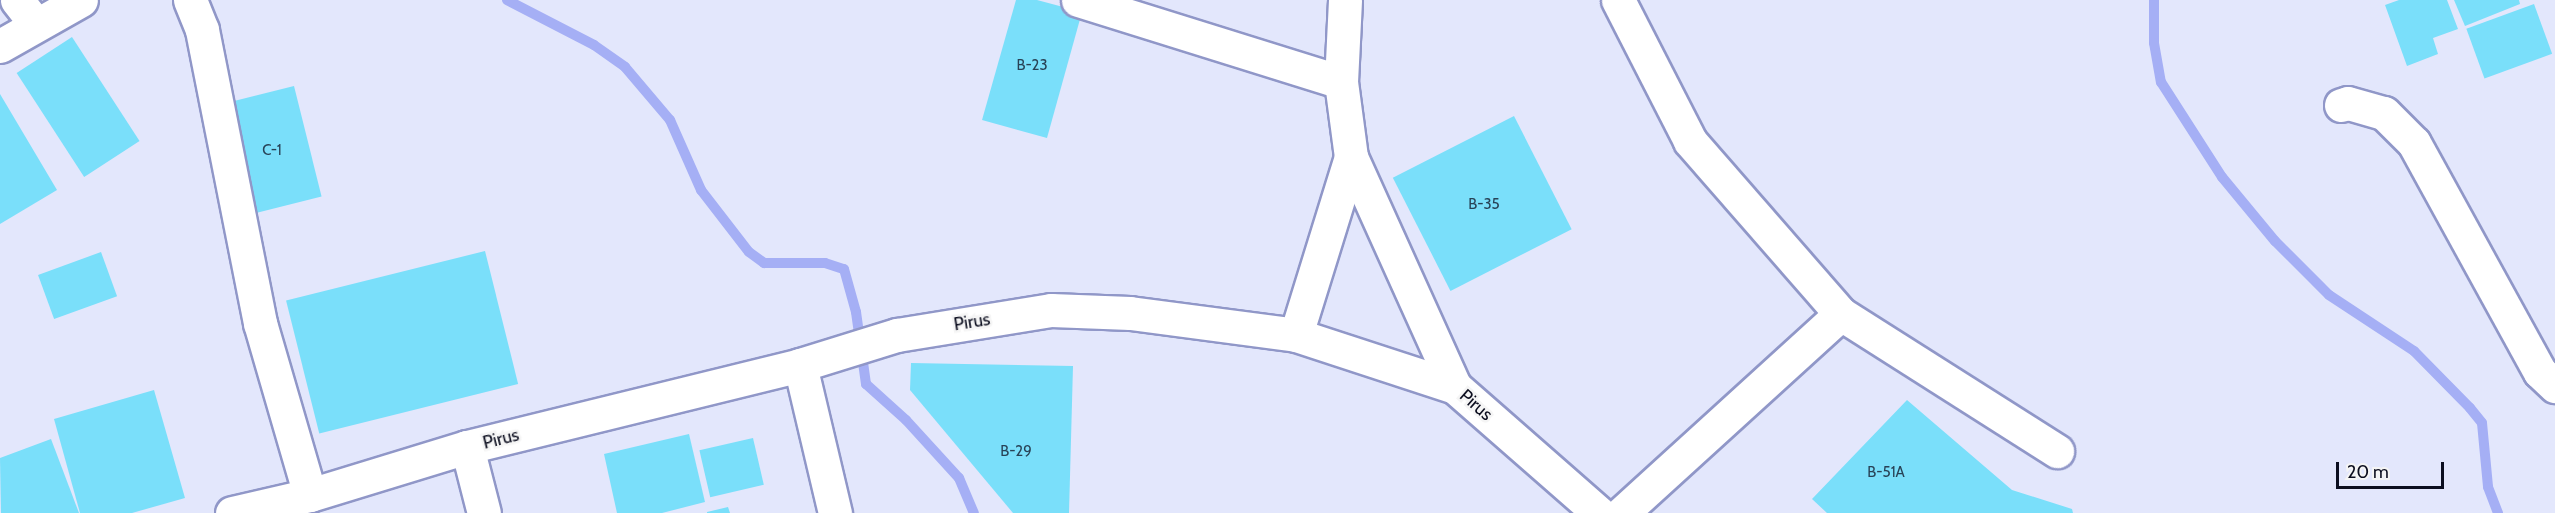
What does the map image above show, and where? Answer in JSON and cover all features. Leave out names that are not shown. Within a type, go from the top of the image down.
[{"type":"street","points":[[0,46],[26,12],[81,0]]},
{"type":"street","points":[[190,0],[203,15],[260,323],[310,495]]},
{"type":"street","points":[[1078,0],[1341,82]]},
{"type":"street","points":[[1345,0],[1341,82],[1352,157],[1455,387]]},
{"type":"street","points":[[1618,0],[1690,141],[1841,314],[2057,451]]},
{"type":"street","points":[[2341,105],[2348,103],[2384,113],[2414,143],[2540,372],[2555,386]]},
{"type":"street","points":[[1296,335],[1352,157]]},
{"type":"street","name":"Pirus","points":[[232,513],[310,495],[467,447],[800,365],[897,335],[1051,310],[1130,313],[1296,335],[1455,387],[1599,513]]},
{"type":"street","points":[[1622,513],[1841,314]]},
{"type":"street","points":[[800,365],[835,513]]},
{"type":"street","points":[[467,447],[484,513]]},
{"type":"building","points":[[1016,0],[1037,0],[1082,12],[1047,138],[982,120]]},
{"type":"building","points":[[2399,0],[2447,0],[2458,29],[2433,38],[2438,54],[2407,66],[2385,5]]},
{"type":"building","points":[[2454,0],[2519,0],[2520,4],[2465,26]]},
{"type":"building","points":[[2534,4],[2552,54],[2484,78],[2466,29]]},
{"type":"building","points":[[72,37],[140,141],[84,177],[17,73]]},
{"type":"building","points":[[294,86],[322,197],[251,214],[223,104]]},
{"type":"building","points":[[0,94],[57,190],[0,224]]},
{"type":"building","points":[[1514,116],[1572,229],[1450,291],[1393,178]]},
{"type":"building","points":[[485,251],[518,384],[319,434],[286,301]]},
{"type":"building","points":[[101,252],[117,296],[54,319],[38,275]]},
{"type":"building","points":[[911,363],[1073,366],[1069,513],[1013,513],[910,390]]},
{"type":"building","points":[[154,390],[185,498],[132,513],[80,513],[54,419]]},
{"type":"building","points":[[1907,400],[2012,490],[2072,509],[2073,513],[1827,513],[1812,499]]},
{"type":"building","points":[[689,434],[705,502],[662,513],[617,513],[604,454]]},
{"type":"building","points":[[753,438],[764,485],[710,497],[699,450]]},
{"type":"building","points":[[51,439],[79,513],[1,513],[0,458]]},
{"type":"building","points":[[728,507],[730,513],[707,513],[707,512]]},
{"type":"waterway","points":[[507,0],[594,45],[625,67],[670,120],[701,190],[749,252],[764,263],[825,263],[844,269],[856,312],[866,384],[906,420],[959,478],[974,513]]},
{"type":"waterway","points":[[2154,0],[2154,43],[2161,82],[2222,177],[2275,241],[2329,295],[2414,351],[2470,408],[2482,423],[2488,487],[2498,513]]}]
